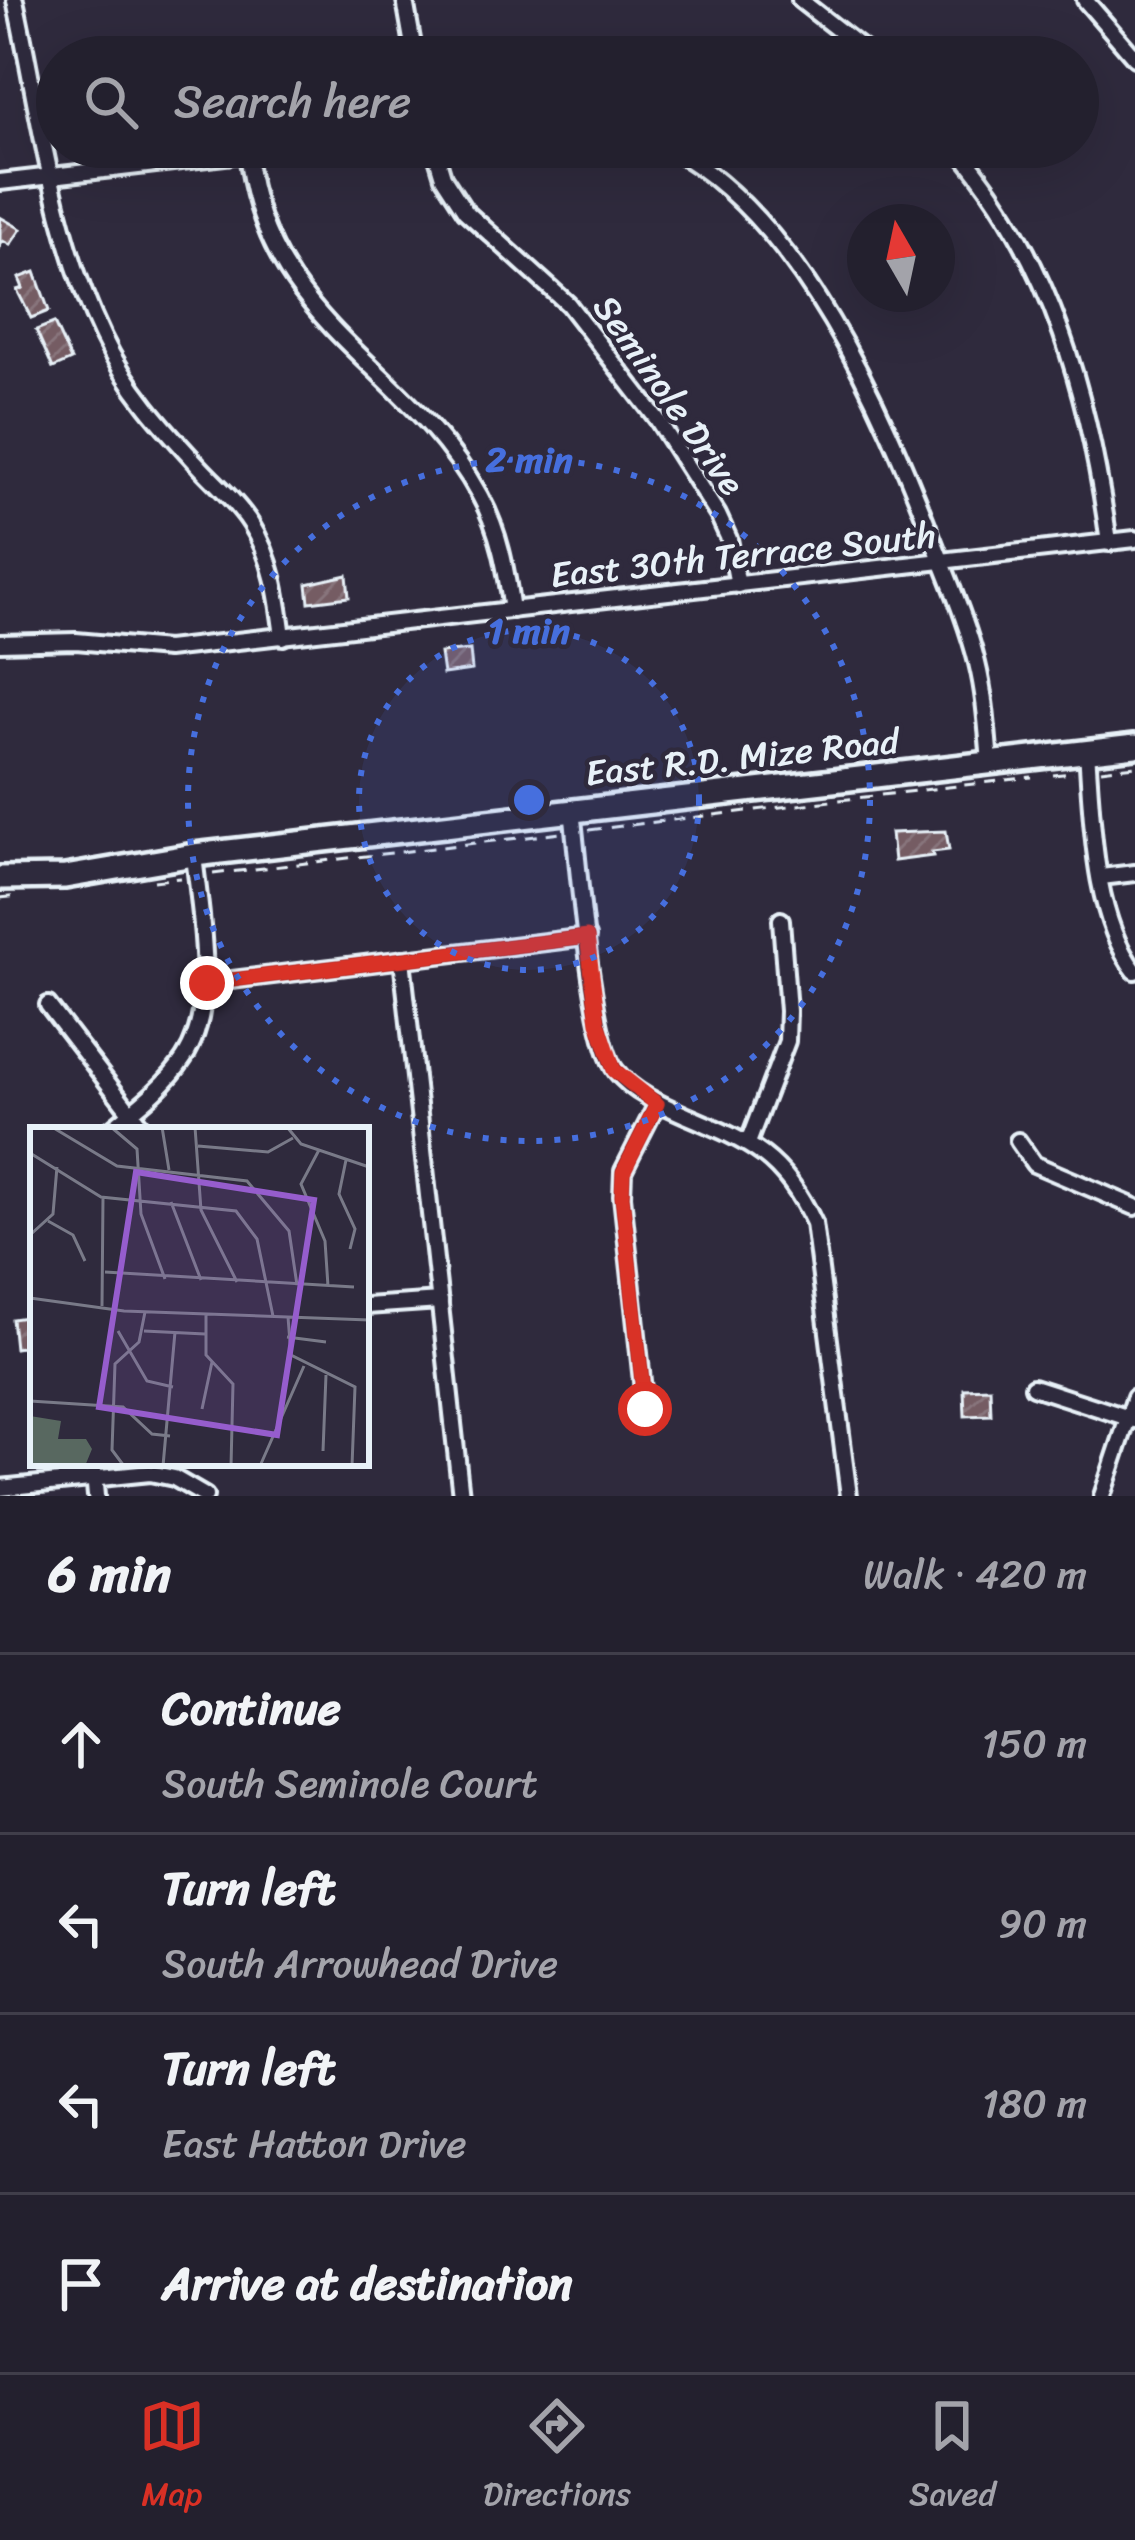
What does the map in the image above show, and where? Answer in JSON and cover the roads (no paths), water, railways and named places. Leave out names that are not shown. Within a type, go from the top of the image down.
[{"type":"main road","name":"East R.D. Mize Road","points":[[0,878],[65,877],[194,855],[1135,746]]},
{"type":"street","points":[[15,0],[36,94]]},
{"type":"street","points":[[405,0],[412,36]]},
{"type":"street","points":[[800,0],[846,36]]},
{"type":"street","points":[[1085,0],[1135,58]]},
{"type":"street","points":[[47,168],[71,260],[103,338],[154,417],[253,527],[274,576],[284,638]]},
{"type":"street","points":[[0,182],[118,168]]},
{"type":"street","points":[[251,168],[261,221],[297,287],[328,327],[400,395],[456,458],[479,492],[503,549],[512,610]]},
{"type":"street","name":"Seminole Drive","points":[[440,168],[465,211],[568,304],[657,418],[718,515],[729,539],[738,585]]},
{"type":"street","points":[[699,168],[772,233],[819,299],[903,463],[977,661],[990,763]]},
{"type":"street","points":[[971,168],[1007,218],[1058,318],[1092,434],[1109,543]]},
{"type":"street","name":"East 30th Terrace South","points":[[0,643],[76,640],[166,649],[1135,539]]},
{"type":"street","points":[[1087,752],[1105,908],[1115,939],[1135,971]]},
{"type":"street","points":[[572,810],[598,1022],[614,1070],[657,1104],[748,1143],[796,1185],[814,1223],[849,1496]]},
{"type":"street","points":[[114,1127],[158,1089],[187,1053],[207,983],[194,855]]},
{"type":"street","points":[[1101,877],[1135,873]]},
{"type":"street","points":[[748,1143],[787,1041],[782,920]]},
{"type":"street","points":[[207,983],[587,937]]},
{"type":"street","points":[[402,959],[461,1496]]},
{"type":"street","points":[[48,1005],[142,1127]]},
{"type":"street","points":[[645,1409],[622,1196],[623,1172],[657,1104]]},
{"type":"street","points":[[1018,1141],[1034,1164],[1135,1207]]},
{"type":"street","points":[[369,1306],[440,1301]]},
{"type":"street","points":[[1033,1387],[1131,1418]]},
{"type":"street","points":[[1102,1496],[1135,1397]]},
{"type":"street","points":[[94,1470],[96,1496]]},
{"type":"street","points":[[0,1488],[94,1470],[162,1474],[205,1496]]}]
